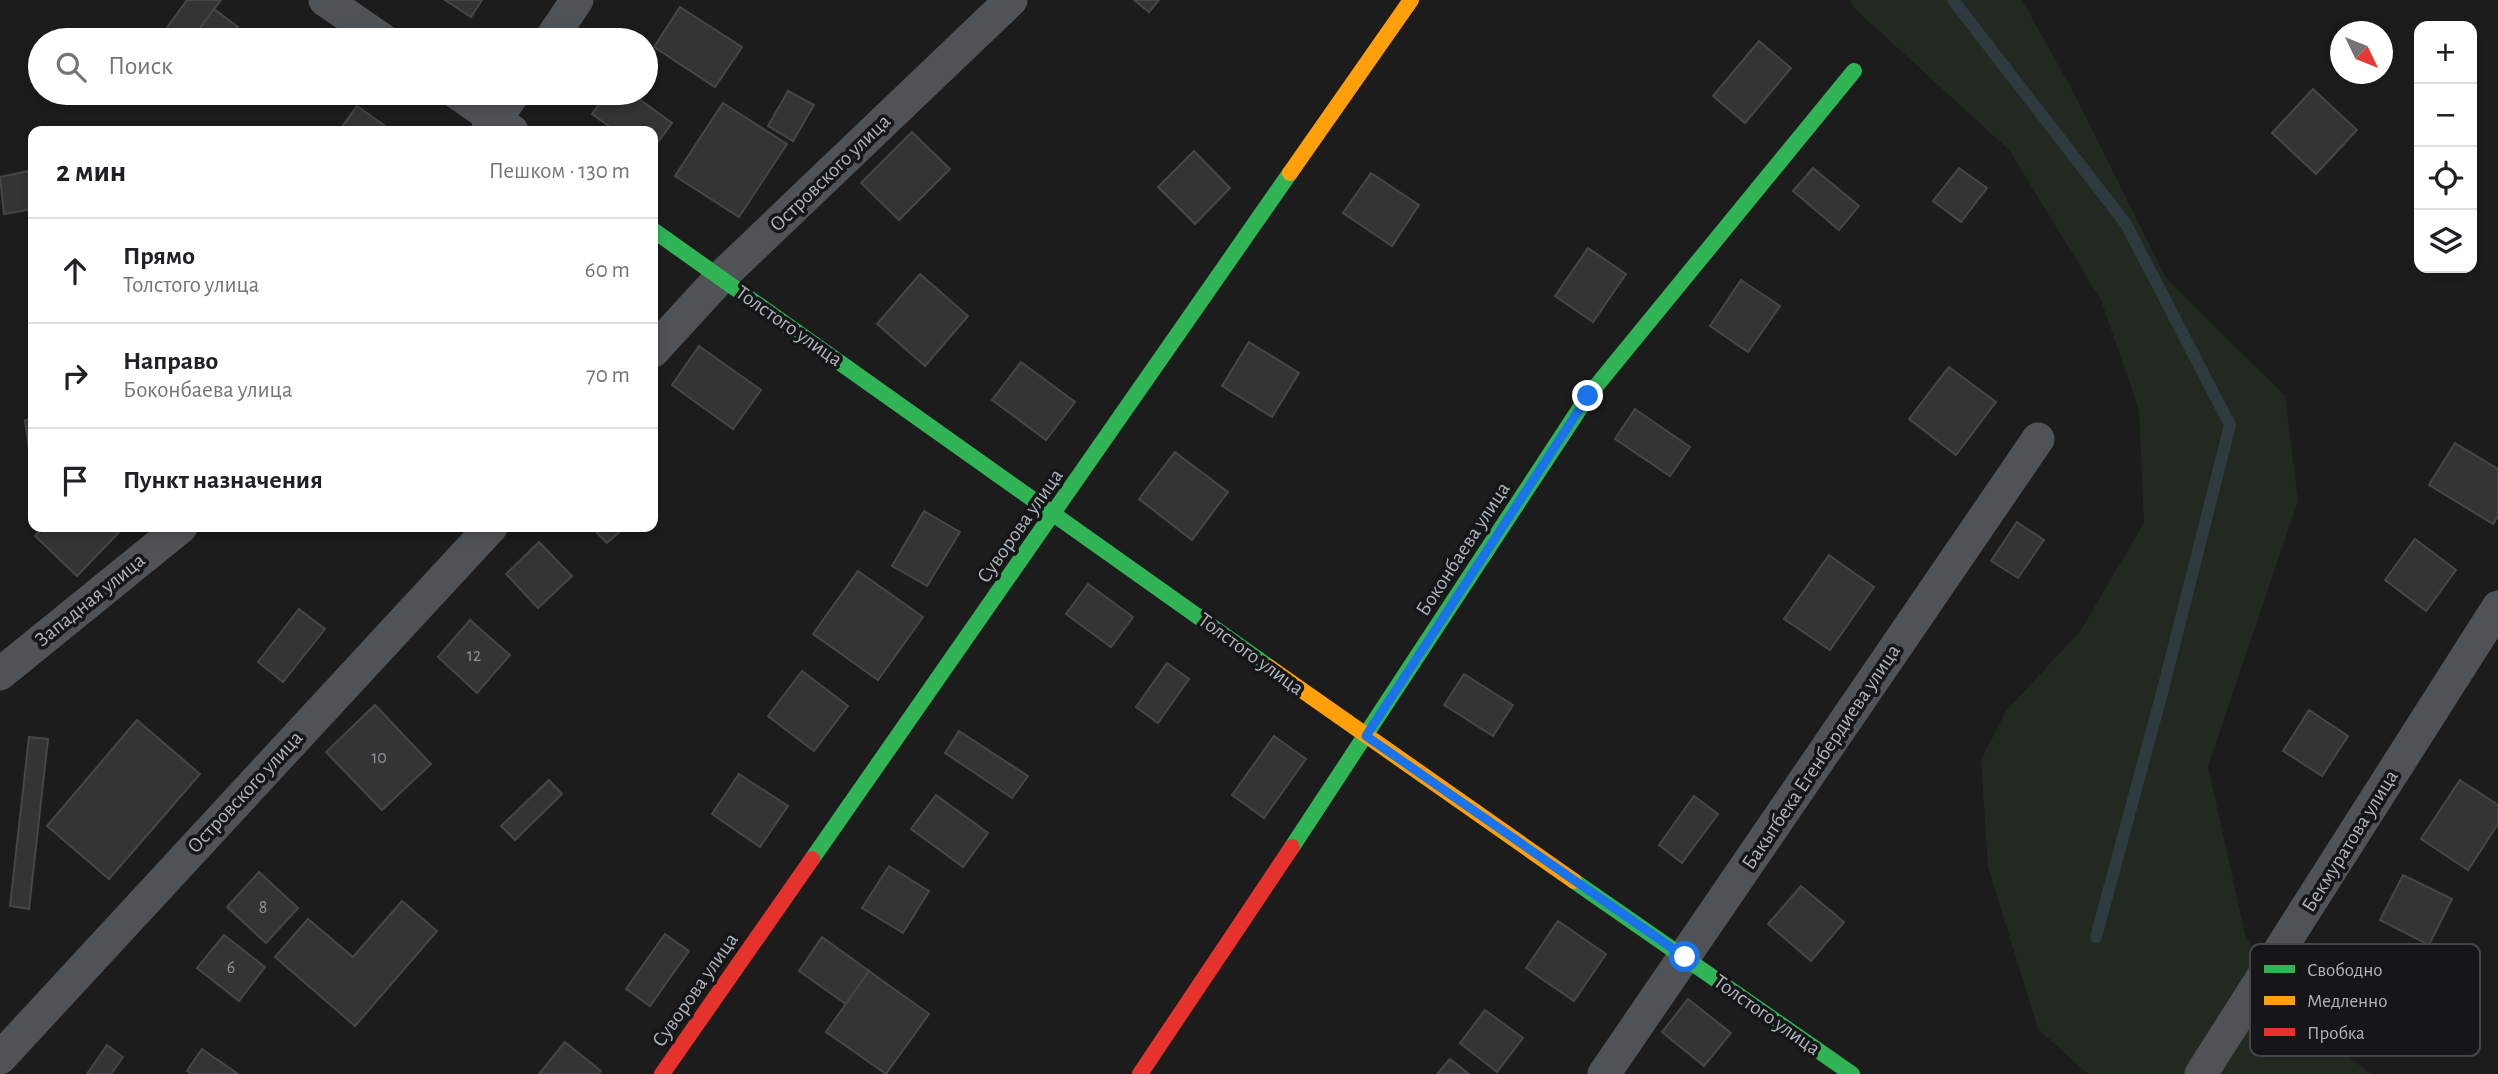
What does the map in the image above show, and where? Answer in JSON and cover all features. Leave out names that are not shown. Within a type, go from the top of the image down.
[{"type":"street","points":[[325,0],[366,28]]},
{"type":"street","points":[[558,28],[577,0]]},
{"type":"street","name":"Островского улица","points":[[658,346],[720,278],[1011,0]]},
{"type":"street","name":"Суворова улица","points":[[662,1074],[1411,0]]},
{"type":"street","name":"Боконбаева улица","points":[[1140,1074],[1366,736],[1588,396],[1854,71]]},
{"type":"street","points":[[471,105],[496,126]]},
{"type":"street","points":[[499,126],[509,105]]},
{"type":"street","name":"Толстого улица","points":[[658,234],[1366,736],[1852,1074]]},
{"type":"street","name":"Бакытбека Егенбердиева улица","points":[[1604,1074],[2038,439]]},
{"type":"street","name":"Западная улица","points":[[0,674],[175,532]]},
{"type":"street","name":"Островского улица","points":[[0,1058],[486,532]]},
{"type":"street","name":"Бекмуратова улица","points":[[2285,944],[2498,607]]},
{"type":"street","name":"Бекмуратова улица","points":[[2201,1074],[2250,1000]]},
{"type":"shaded area","points":[[1850,0],[2022,0],[2076,97],[2166,278],[2285,396],[2298,501],[2208,766],[2245,934],[2250,944],[2250,1056],[2347,1056],[2371,1074],[2088,1074],[2038,1029],[1988,867],[1981,760],[2006,711],[2081,630],[2144,523],[2139,410],[2101,300],[2009,150],[1854,8]]},
{"type":"building","points":[[187,0],[221,0],[200,28],[167,28]]},
{"type":"building","points":[[445,0],[482,0],[471,17]]},
{"type":"building","points":[[1134,0],[1159,0],[1149,12]]},
{"type":"building","points":[[680,7],[742,47],[715,87],[658,50],[658,41]]},
{"type":"building","points":[[214,9],[238,27],[237,28],[200,28]]},
{"type":"building","points":[[1759,41],[1791,68],[1745,123],[1713,96]]},
{"type":"building","points":[[2313,89],[2357,130],[2316,174],[2272,133]]},
{"type":"building","points":[[788,91],[814,105],[793,141],[768,126]]},
{"type":"building","points":[[723,103],[787,144],[739,217],[675,176]]},
{"type":"building","points":[[598,105],[647,105],[672,123],[658,142],[658,126],[609,126],[592,114]]},
{"type":"building","points":[[357,106],[385,126],[343,126]]},
{"type":"building","points":[[912,132],[950,169],[899,220],[861,183]]},
{"type":"building","points":[[1194,151],[1230,188],[1195,224],[1158,187]]},
{"type":"building","points":[[1813,168],[1859,206],[1839,230],[1793,191]]},
{"type":"building","points":[[1959,168],[1987,188],[1961,222],[1933,201]]},
{"type":"building","points":[[28,171],[28,210],[4,214],[0,177]]},
{"type":"building","points":[[1371,173],[1419,205],[1392,246],[1343,213]]},
{"type":"building","points":[[1588,248],[1626,274],[1593,322],[1555,296]]},
{"type":"building","points":[[920,274],[968,316],[925,366],[877,324]]},
{"type":"building","points":[[1741,280],[1780,306],[1748,352],[1710,326]]},
{"type":"building","points":[[1249,342],[1299,373],[1272,417],[1222,386]]},
{"type":"building","points":[[699,346],[761,390],[733,429],[672,385]]},
{"type":"building","points":[[1021,362],[1075,402],[1046,440],[992,400]]},
{"type":"building","points":[[1949,367],[1996,402],[1956,455],[1909,419]]},
{"type":"building","points":[[1635,409],[1690,447],[1670,476],[1615,439]]},
{"type":"building","points":[[25,420],[28,420],[28,442]]},
{"type":"building","points":[[2455,443],[2498,469],[2498,516],[2493,524],[2429,485]]},
{"type":"building","points":[[1175,452],[1228,492],[1192,540],[1139,499]]},
{"type":"building","points":[[924,511],[960,532],[927,586],[892,566]]},
{"type":"building","points":[[2017,522],[2044,540],[2018,578],[1991,561]]},
{"type":"building","points":[[39,532],[119,532],[77,576],[35,536]]},
{"type":"building","points":[[596,532],[619,532],[607,543]]},
{"type":"building","points":[[2415,539],[2456,570],[2426,611],[2385,580]]},
{"type":"building","points":[[539,542],[572,576],[538,608],[506,574]]},
{"type":"building","points":[[1829,555],[1874,587],[1830,650],[1784,619]]},
{"type":"building","points":[[858,571],[923,617],[878,680],[813,634]]},
{"type":"building","points":[[1088,584],[1133,617],[1111,647],[1066,614]]},
{"type":"building","points":[[299,609],[325,629],[283,682],[258,662]]},
{"type":"building","points":[[470,620],[510,655],[477,693],[438,657]]},
{"type":"building","points":[[1167,663],[1189,679],[1158,723],[1136,707]]},
{"type":"building","points":[[802,671],[848,706],[814,751],[768,716]]},
{"type":"building","points":[[1464,674],[1513,705],[1493,736],[1444,705]]},
{"type":"building","points":[[375,705],[431,764],[382,810],[326,752]]},
{"type":"building","points":[[2309,710],[2348,736],[2322,776],[2283,751]]},
{"type":"building","points":[[137,720],[200,774],[109,879],[47,826]]},
{"type":"building","points":[[959,731],[1028,776],[1012,798],[945,753]]},
{"type":"building","points":[[1274,736],[1306,759],[1264,818],[1232,795]]},
{"type":"building","points":[[29,737],[48,739],[29,909],[10,906]]},
{"type":"building","points":[[739,774],[788,806],[760,847],[712,814]]},
{"type":"building","points":[[549,780],[562,794],[515,840],[501,826]]},
{"type":"building","points":[[2460,780],[2498,805],[2498,824],[2468,870],[2421,839]]},
{"type":"building","points":[[936,795],[988,833],[963,867],[911,829]]},
{"type":"building","points":[[1694,796],[1718,814],[1682,863],[1659,845]]},
{"type":"building","points":[[889,866],[929,891],[903,933],[862,908]]},
{"type":"building","points":[[259,872],[298,908],[266,943],[227,907]]},
{"type":"building","points":[[2403,875],[2452,899],[2430,944],[2380,920]]},
{"type":"building","points":[[1801,886],[1844,922],[1811,961],[1768,924]]},
{"type":"building","points":[[402,901],[437,931],[355,1026],[275,957],[308,919],[353,957]]},
{"type":"building","points":[[1558,921],[1606,954],[1574,1001],[1526,968]]},
{"type":"building","points":[[665,934],[689,951],[650,1006],[626,989]]},
{"type":"building","points":[[224,935],[265,967],[239,1001],[197,968]]},
{"type":"building","points":[[822,937],[869,971],[846,1004],[799,971]]},
{"type":"building","points":[[869,971],[929,1014],[886,1074],[826,1032]]},
{"type":"building","points":[[1688,999],[1731,1033],[1704,1066],[1662,1032]]},
{"type":"building","points":[[1485,1010],[1523,1038],[1497,1072],[1460,1043]]},
{"type":"building","points":[[565,1042],[601,1071],[598,1074],[539,1074]]},
{"type":"building","points":[[107,1045],[123,1057],[111,1074],[87,1074]]},
{"type":"building","points":[[202,1049],[238,1074],[192,1074],[187,1071]]},
{"type":"building","points":[[1450,1059],[1469,1074],[1437,1074]]},
{"type":"waterway","points":[[1953,0],[2126,224],[2230,425],[2096,937]]},
{"type":"traffic: fast","points":[[1292,847],[1588,396],[1854,71]]},
{"type":"traffic: fast","points":[[812,859],[1290,173]]},
{"type":"traffic: fast","points":[[658,234],[1269,667]]},
{"type":"traffic: fast","points":[[1574,881],[1852,1074]]},
{"type":"traffic: slow","points":[[1290,173],[1411,0]]},
{"type":"traffic: slow","points":[[1269,667],[1574,881]]},
{"type":"traffic: jam","points":[[1140,1074],[1292,847]]},
{"type":"traffic: jam","points":[[662,1074],[812,859]]},
{"type":"route","points":[[1588,396],[1366,736],[1685,957]]}]
